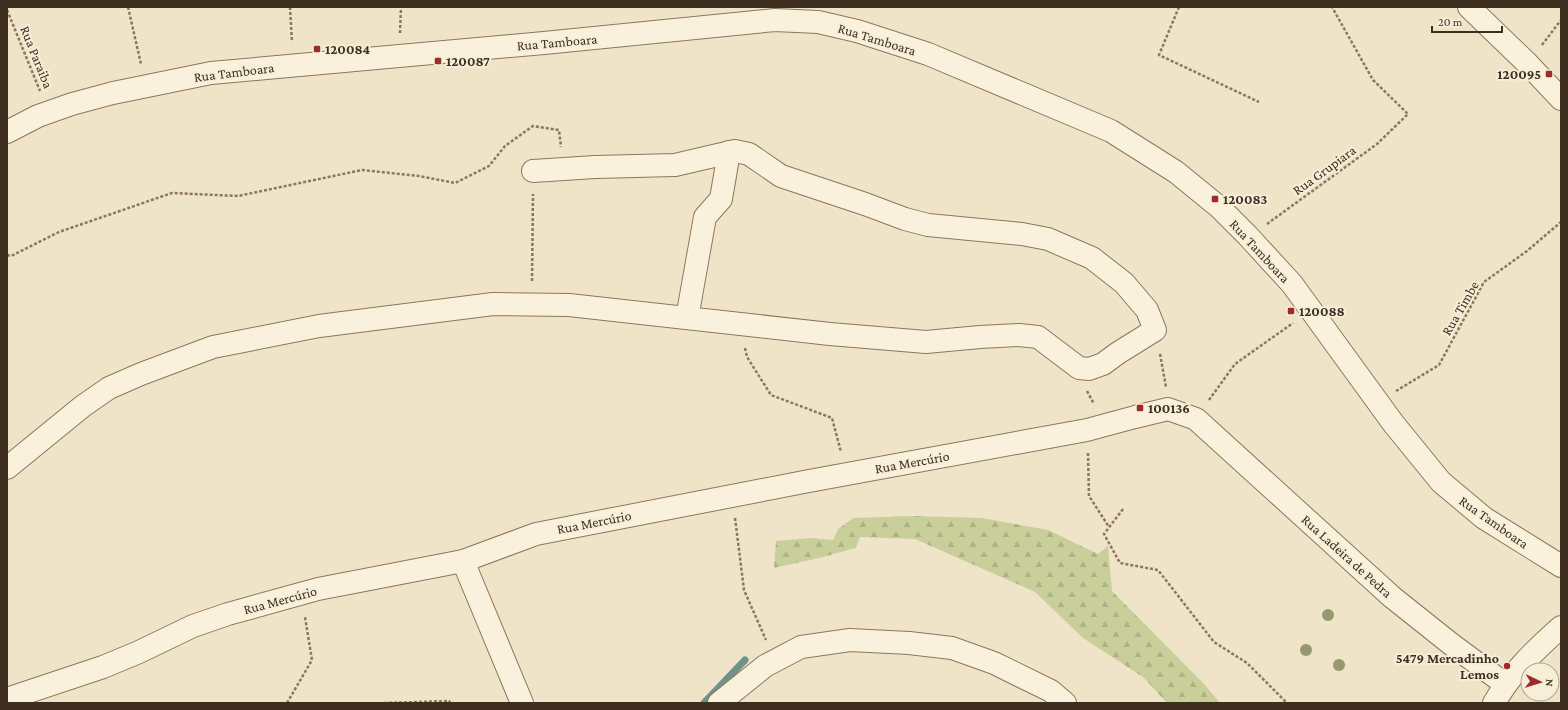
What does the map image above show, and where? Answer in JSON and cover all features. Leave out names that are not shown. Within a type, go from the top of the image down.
[{"type":"street","points":[[1469,7],[1528,64],[1561,99]]},
{"type":"street","name":"Rua Tamboara","points":[[7,132],[38,116],[72,104],[147,86],[211,73],[633,35],[775,20],[818,22],[857,31],[928,54],[1111,131],[1176,172],[1219,207],[1292,284],[1378,402],[1441,482],[1484,518],[1561,566]]},
{"type":"street","points":[[7,468],[83,406],[109,388],[141,374],[213,347],[319,326],[492,304],[569,305],[830,334],[926,342],[1019,335],[1038,337],[1079,368],[1089,369],[1103,364],[1155,330],[1147,310],[1124,284],[1092,258],[1048,239],[1022,234],[928,225],[905,219],[781,176],[749,154],[735,151],[675,166],[595,166],[533,172]]},
{"type":"street","points":[[688,318],[705,217],[721,199],[729,152]]},
{"type":"street","points":[[1168,409],[1196,418]]},
{"type":"street","name":"Rua Mercúrio","points":[[7,699],[103,667],[139,652],[193,626],[228,614],[318,589],[463,561],[536,534],[1084,430],[1168,409]]},
{"type":"street","name":"Rua Ladeira de Pedra","points":[[1196,418],[1392,597],[1451,644],[1505,684]]},
{"type":"street","points":[[463,561],[522,703]]},
{"type":"street","points":[[1494,703],[1505,684],[1526,659],[1561,627]]},
{"type":"street","points":[[719,703],[765,666],[801,647],[850,640],[908,643],[952,648],[994,663],[1051,691],[1065,703]]},
{"type":"path","points":[[128,7],[147,86]]},
{"type":"path","points":[[290,7],[294,66]]},
{"type":"path","points":[[1179,7],[1159,55],[1259,102]]},
{"type":"path","name":"Rua Grupiara","points":[[1250,239],[1274,219],[1377,144],[1408,114],[1373,80],[1332,7]]},
{"type":"path","name":"Rua Paraiba","points":[[7,10],[49,112]]},
{"type":"path","points":[[1528,64],[1561,20]]},
{"type":"path","points":[[7,255],[11,256],[59,232],[172,193],[238,196],[362,170],[419,176],[455,183],[489,166],[505,146],[533,126],[559,130],[563,169]]},
{"type":"path","points":[[532,304],[533,172]]},
{"type":"path","name":"Rua Timbe","points":[[1378,402],[1439,364],[1484,282],[1527,251],[1561,222]]},
{"type":"path","points":[[1196,418],[1235,364],[1311,310]]},
{"type":"path","points":[[739,324],[747,357],[771,395],[832,418],[847,474]]},
{"type":"path","points":[[1155,330],[1164,373],[1168,409]]},
{"type":"path","points":[[1069,361],[1095,404],[1084,430],[1089,496],[1109,527]]},
{"type":"path","points":[[732,496],[744,590],[775,661]]},
{"type":"path","points":[[1123,508],[1104,534],[1120,563],[1158,570],[1214,642],[1247,663],[1287,703]]},
{"type":"path","points":[[287,703],[312,660],[302,594]]},
{"type":"path","points":[[384,703],[449,701],[450,703]]},
{"type":"green space","points":[[913,516],[982,518],[1048,530],[1098,554],[1108,546],[1112,591],[1205,685],[1220,703],[1167,703],[1143,677],[1083,638],[1035,592],[915,539],[860,537],[856,548],[774,568],[776,541],[811,538],[833,540],[838,529],[853,518]]},
{"type":"waterway","points":[[704,703],[745,660]]},
{"type":"place","name":"120084","points":[[317,49]]},
{"type":"place","name":"120087","points":[[438,61]]},
{"type":"place","name":"120095","points":[[1549,74]]},
{"type":"place","name":"120083","points":[[1215,199]]},
{"type":"place","name":"120088","points":[[1291,311]]},
{"type":"place","name":"100136","points":[[1140,408]]},
{"type":"place","name":"5479 Mercadinho Lemos","points":[[1507,666]]}]
